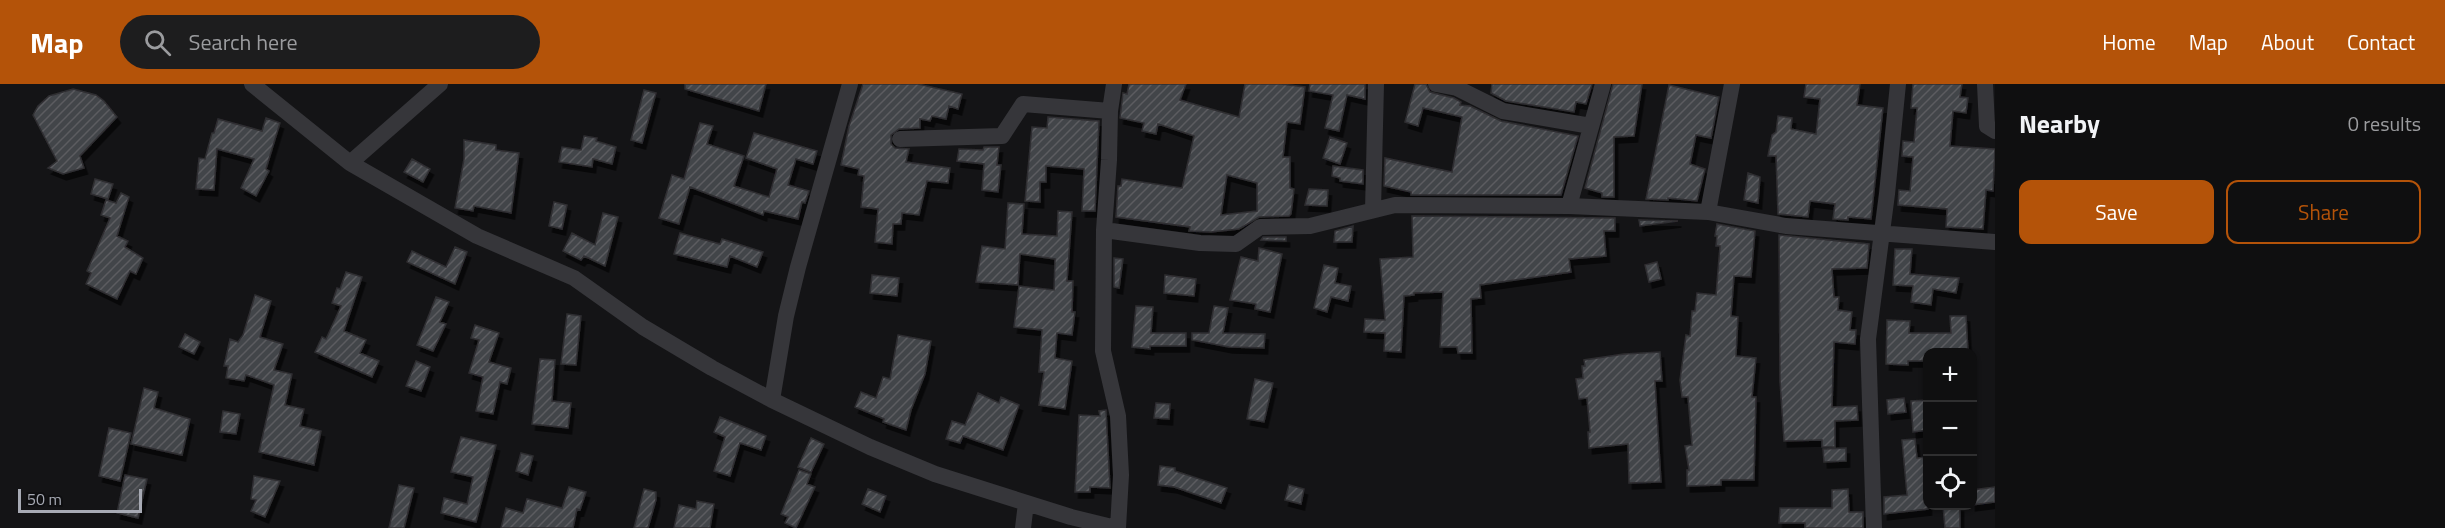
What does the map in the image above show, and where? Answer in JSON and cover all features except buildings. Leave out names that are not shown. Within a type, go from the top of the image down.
[{"type":"street","points":[[252,84],[350,163],[477,236],[574,278],[643,327],[711,368],[772,400],[881,452],[935,474],[1071,518],[1117,528],[1121,475],[1118,416],[1103,351],[1104,230],[1110,111],[1114,84]]},
{"type":"street","points":[[350,163],[440,84]]},
{"type":"street","points":[[772,400],[786,316],[798,267],[850,84]]},
{"type":"street","points":[[1373,210],[1376,84]]},
{"type":"street","points":[[1436,84],[1457,88],[1503,111],[1591,126]]},
{"type":"street","points":[[1569,206],[1603,84]]},
{"type":"street","points":[[1708,212],[1732,84]]},
{"type":"street","points":[[1874,528],[1868,339],[1898,84]]},
{"type":"street","points":[[1986,84],[1987,126],[1995,131]]},
{"type":"street","points":[[900,139],[1002,136],[1023,104],[1110,111]]},
{"type":"street","points":[[1104,230],[1200,243],[1236,244],[1260,227],[1310,226],[1395,204],[1569,206],[1708,212],[1786,225],[1995,242]]},
{"type":"street","points":[[1023,528],[1026,503]]}]
